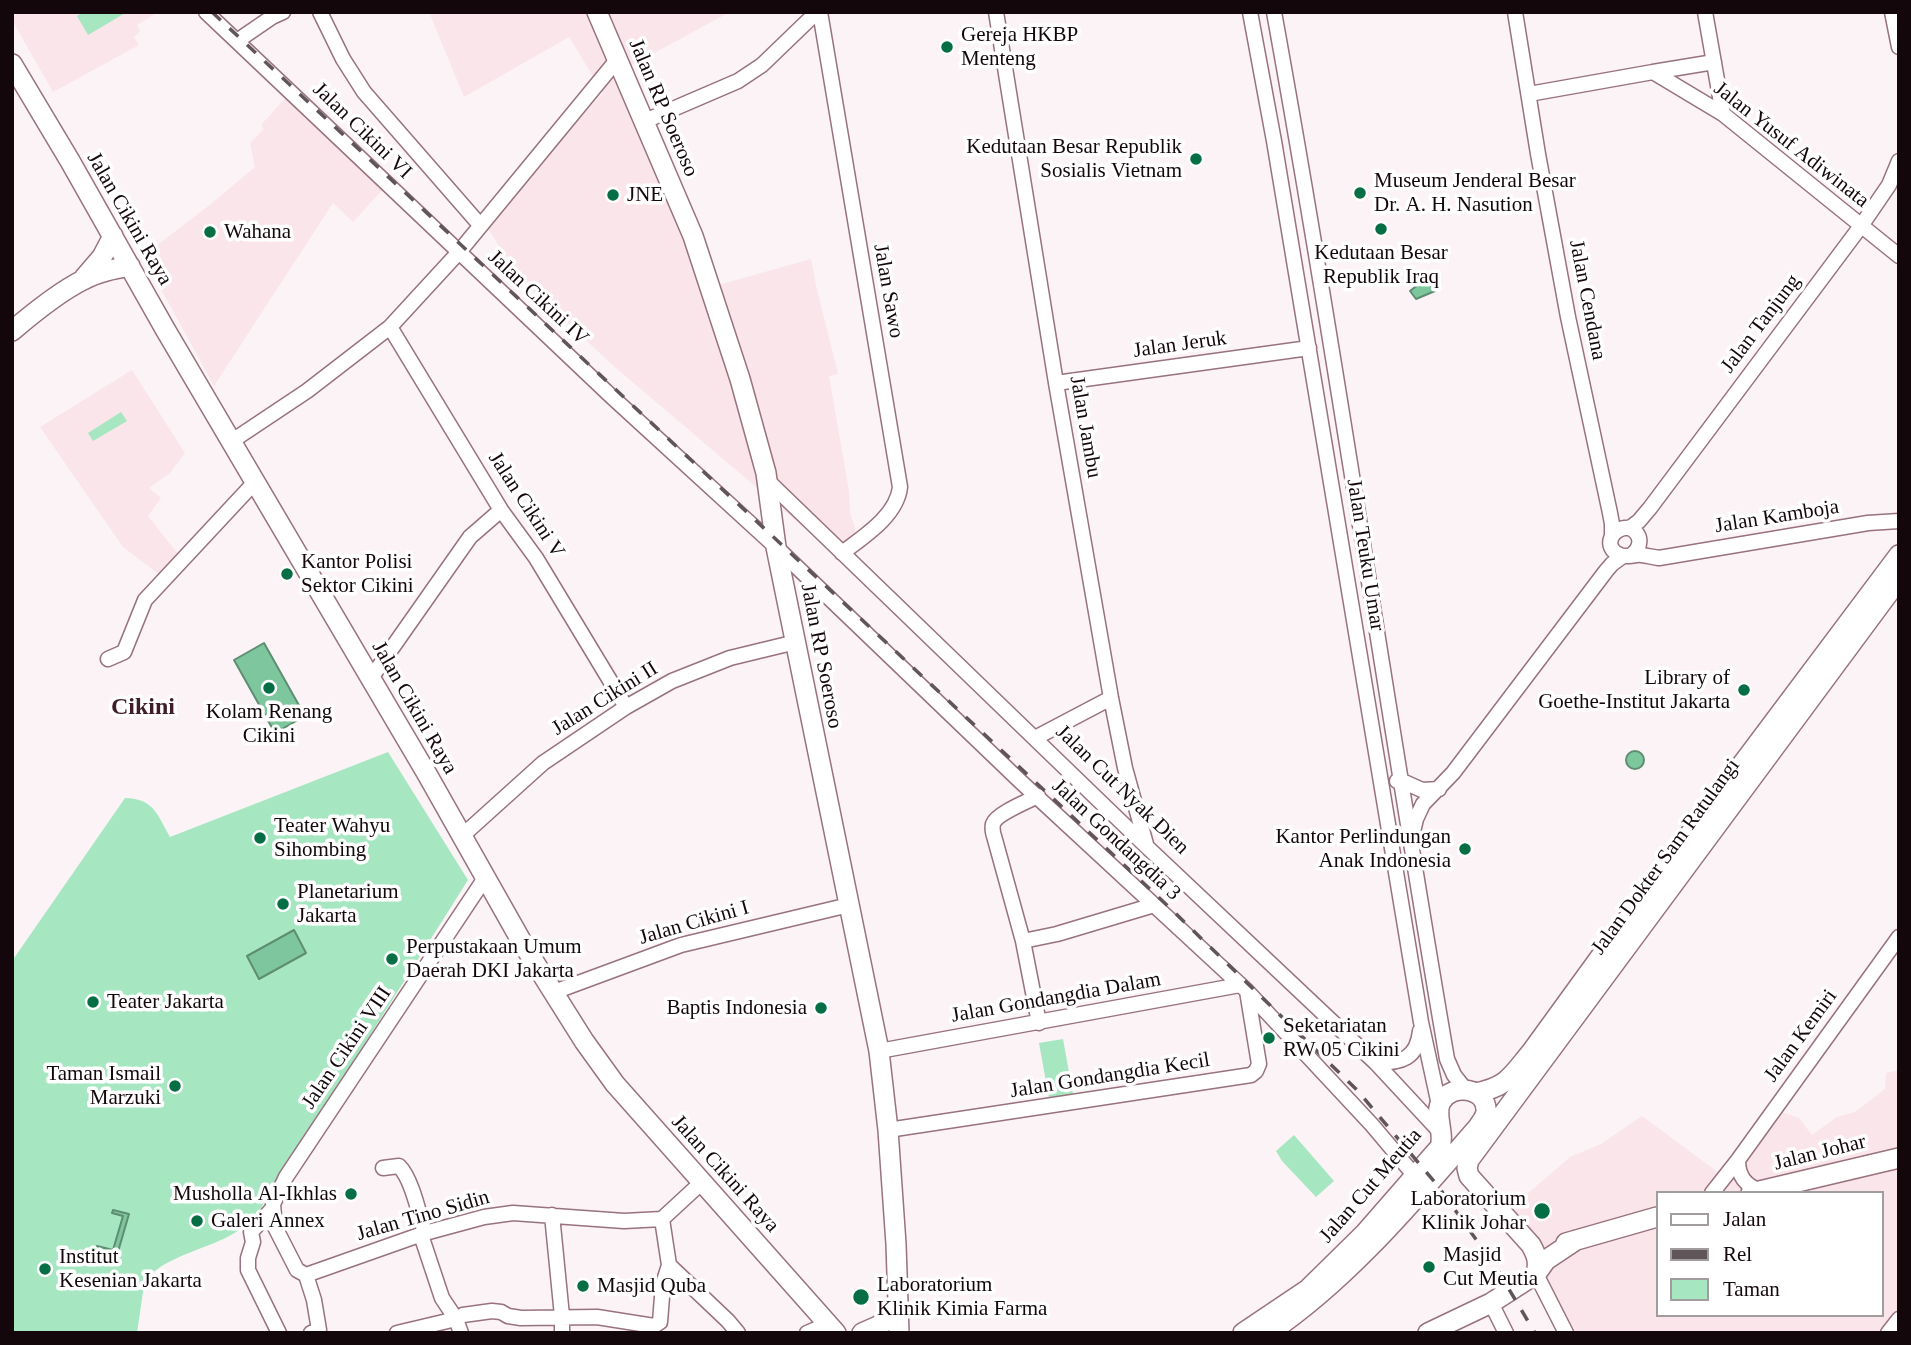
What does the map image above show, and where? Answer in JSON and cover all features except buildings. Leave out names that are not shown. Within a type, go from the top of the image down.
[{"type":"main road","name":"Jalan RP Soeroso","points":[[597,12],[693,236],[740,379],[768,481],[776,547],[879,1051],[888,1130],[899,1323]]},
{"type":"main road","name":"Jalan Cikini Raya","points":[[12,64],[371,678],[523,944],[584,1041],[615,1084],[832,1328]]},
{"type":"main road","points":[[82,280],[102,257],[113,236]]},
{"type":"main road","points":[[12,331],[29,316],[82,280],[107,270],[130,266]]},
{"type":"main road","name":"Jalan Dokter Sam Ratulangi","points":[[1531,1245],[1469,1176],[1469,1160],[1609,960],[1813,683],[1899,555]]},
{"type":"main road","name":"Jalan Dokter Sam Ratulangi","points":[[1813,683],[1899,579]]},
{"type":"main road","name":"Jalan Dokter Sam Ratulangi","points":[[1470,1091],[1490,1090],[1505,1083],[1609,960]]},
{"type":"main road","points":[[1439,1105],[1452,1092],[1470,1091]]},
{"type":"main road","name":"Jalan Cut Meutia","points":[[1269,1333],[1297,1314],[1367,1249],[1478,1127],[1484,1118],[1485,1107],[1481,1098],[1470,1091]]},
{"type":"main road","name":"Jalan Cut Meutia","points":[[1243,1333],[1307,1290],[1365,1233],[1440,1147],[1442,1134],[1439,1105]]},
{"type":"main road","name":"Jalan Johar","points":[[1760,1191],[1899,1158]]},
{"type":"main road","points":[[1531,1245],[1549,1247],[1656,1217]]},
{"type":"main road","points":[[1428,1333],[1491,1303],[1536,1274],[1546,1260],[1576,1240]]},
{"type":"main road","points":[[1531,1245],[1539,1264],[1536,1274]]},
{"type":"main road","points":[[862,1333],[878,1326],[899,1323]]},
{"type":"street","name":"Jalan Cikini VI","points":[[206,12],[459,252]]},
{"type":"street","points":[[320,12],[343,59],[364,92],[480,225]]},
{"type":"street","points":[[645,121],[738,81],[762,65],[818,12]]},
{"type":"street","name":"Jalan Sawo","points":[[818,12],[900,487],[895,503],[882,519],[842,553]]},
{"type":"street","name":"Jalan Jambu","points":[[996,12],[1056,383],[1111,698],[1125,768],[1146,846]]},
{"type":"street","name":"Jalan Teuku Umar","points":[[1251,12],[1421,1022],[1439,1105]]},
{"type":"street","name":"Jalan Teuku Umar","points":[[1274,12],[1447,1059],[1454,1074],[1470,1091]]},
{"type":"street","name":"Jalan Cendana","points":[[1515,12],[1568,317],[1612,524],[1626,541]]},
{"type":"street","points":[[1706,12],[1723,114]]},
{"type":"street","points":[[1892,12],[1899,47]]},
{"type":"street","points":[[237,41],[274,14]]},
{"type":"street","points":[[459,252],[617,60]]},
{"type":"street","name":"Jalan Yusuf Adiwinata","points":[[1529,94],[1714,62]]},
{"type":"street","name":"Jalan Yusuf Adiwinata","points":[[1653,72],[1723,114],[1899,256]]},
{"type":"street","points":[[1274,141],[1296,137]]},
{"type":"street","name":"Jalan Tanjung","points":[[1410,844],[1419,811],[1515,693],[1606,571],[1612,557],[1861,226],[1889,185],[1899,161]]},
{"type":"street","name":"Jalan Cikini IV","points":[[232,441],[307,391],[390,327],[459,252],[776,547]]},
{"type":"street","name":"Jalan Cikini V","points":[[390,327],[501,510],[536,558],[626,707]]},
{"type":"street","name":"Jalan Jeruk","points":[[1056,383],[1309,348]]},
{"type":"street","points":[[1313,374],[1334,370]]},
{"type":"street","name":"Jalan Cut Nyak Dien","points":[[768,481],[1146,846],[1376,1063],[1442,1134]]},
{"type":"street","points":[[108,659],[124,652],[145,600],[255,482]]},
{"type":"street","points":[[371,678],[470,537],[501,510]]},
{"type":"street","name":"Jalan Kamboja","points":[[1626,541],[1662,557],[1868,523],[1899,521]]},
{"type":"street","name":"Jalan Gondangdia 3","points":[[776,547],[1244,988],[1372,1125],[1415,1176]]},
{"type":"street","points":[[1348,580],[1369,577]]},
{"type":"street","name":"Jalan Cikini II","points":[[462,836],[543,764],[626,707],[672,681],[718,663],[796,642]]},
{"type":"street","points":[[1035,738],[1111,698]]},
{"type":"street","points":[[1381,783],[1402,781],[1422,790],[1439,789]]},
{"type":"street","points":[[1038,796],[993,821],[994,836],[1023,941],[1039,1023]]},
{"type":"street","name":"Jalan Cikini VIII","points":[[279,1333],[248,1270],[253,1242],[251,1232],[272,1209],[286,1177],[485,878]]},
{"type":"street","name":"Jalan Cikini I","points":[[554,992],[681,945],[849,905]]},
{"type":"street","points":[[1023,941],[1057,934],[1154,905]]},
{"type":"street","name":"Jalan Kemiri","points":[[1714,1191],[1899,937]]},
{"type":"street","name":"Jalan Gondangdia Dalam","points":[[879,1051],[1244,988]]},
{"type":"street","name":"Jalan Gondangdia Kecil","points":[[888,1130],[1251,1075],[1256,1072],[1259,1064],[1244,988]]},
{"type":"street","points":[[1376,1063],[1393,1063],[1405,1059],[1419,1042],[1421,1022]]},
{"type":"street","points":[[1738,1160],[1738,1168],[1748,1186],[1755,1191]]},
{"type":"street","points":[[383,1168],[399,1166],[402,1169],[409,1184],[443,1298],[459,1326]]},
{"type":"street","points":[[459,1326],[463,1315],[492,1311],[521,1318],[597,1317],[654,1326],[660,1322],[663,1283],[669,1265],[662,1219],[701,1183]]},
{"type":"street","points":[[272,1209],[275,1227],[297,1270],[306,1275],[314,1300],[319,1330],[311,1333]]},
{"type":"street","name":"Jalan Tino Sidin","points":[[306,1275],[423,1234],[484,1217],[513,1213],[624,1221],[662,1219]]},
{"type":"street","points":[[552,1215],[562,1333]]},
{"type":"street","points":[[669,1265],[738,1333]]},
{"type":"street","points":[[1536,1274],[1566,1333]]},
{"type":"street","points":[[1491,1303],[1506,1333]]},
{"type":"street","points":[[1888,1333],[1899,1319]]},
{"type":"street","points":[[397,1333],[459,1326]]},
{"type":"street","points":[[807,1333],[832,1328]]},
{"type":"shaded area","points":[[21,12],[158,12],[137,25],[140,31],[134,37],[139,45],[53,92],[12,20],[12,17]]},
{"type":"shaded area","points":[[429,12],[730,12],[626,68],[711,287],[811,259],[838,374],[829,376],[849,491],[850,513],[855,528],[855,571],[616,368],[521,280],[483,221],[603,93],[569,37],[464,97]]},
{"type":"shaded area","points":[[288,95],[384,188],[353,222],[333,203],[214,386],[143,256],[255,167],[250,143],[264,129],[261,125]]},
{"type":"shaded area","points":[[1420,272],[1427,272],[1435,291],[1416,299],[1410,291],[1419,284],[1415,277]]},
{"type":"shaded area","points":[[132,370],[185,453],[170,473],[149,488],[161,498],[148,516],[179,555],[160,575],[123,547],[40,427]]},
{"type":"shaded area","name":"Kolam Renang Cikini","points":[[264,643],[305,716],[275,733],[234,660]]},
{"type":"shaded area","points":[[1631,751],[1639,751],[1644,760],[1642,767],[1631,769],[1626,764],[1626,756]]},
{"type":"shaded area","points":[[294,930],[306,953],[259,979],[247,956]]},
{"type":"shaded area","points":[[1899,1070],[1899,1310],[1883,1333],[1571,1333],[1507,1202],[1525,1196],[1570,1157],[1601,1144],[1642,1116],[1719,1173],[1773,1109],[1799,1118],[1812,1135],[1837,1117],[1855,1112],[1885,1089],[1886,1073]]},
{"type":"shaded area","points":[[113,1210],[129,1214],[115,1262],[94,1256],[97,1246],[113,1250],[123,1216],[112,1213]]},
{"type":"green space","points":[[83,12],[127,12],[88,35],[77,16]]},
{"type":"green space","points":[[121,412],[127,421],[93,441],[88,433]]},
{"type":"green space","name":"Taman Ismail Marzuki","points":[[388,752],[468,880],[259,1211],[241,1229],[169,1262],[145,1278],[137,1333],[12,1333],[12,961],[125,798],[142,801],[154,809],[170,837]]},
{"type":"green space","points":[[1063,1039],[1073,1094],[1049,1098],[1039,1043]]},
{"type":"green space","points":[[1294,1135],[1334,1181],[1316,1197],[1276,1151]]},
{"type":"railway","points":[[212,12],[1169,907],[1357,1090],[1438,1186],[1497,1269],[1535,1333]]},
{"type":"place","name":"Gereja HKBP Menteng","points":[[947,47]]},
{"type":"place","name":"Kedutaan Besar Republik Sosialis Vietnam","points":[[1196,159]]},
{"type":"place","name":"Museum Jenderal Besar Dr. A. H. Nasution","points":[[1360,193]]},
{"type":"place","name":"JNE","points":[[613,195]]},
{"type":"place","name":"Kedutaan Besar Republik Iraq","points":[[1381,229]]},
{"type":"place","name":"Wahana","points":[[210,232]]},
{"type":"place","name":"Kantor Polisi Sektor Cikini","points":[[287,574]]},
{"type":"place","name":"Kolam Renang Cikini","points":[[269,688]]},
{"type":"place","name":"Library of Goethe-Institut Jakarta","points":[[1744,690]]},
{"type":"place","name":"Teater Wahyu Sihombing","points":[[260,838]]},
{"type":"place","name":"Kantor Perlindungan Anak Indonesia","points":[[1465,849]]},
{"type":"place","name":"Planetarium Jakarta","points":[[283,904]]},
{"type":"place","name":"Perpustakaan Umum Daerah DKI Jakarta","points":[[392,959]]},
{"type":"place","name":"Teater Jakarta","points":[[93,1002]]},
{"type":"place","name":"Baptis Indonesia","points":[[821,1008]]},
{"type":"place","name":"Seketariatan RW 05 Cikini","points":[[1269,1038]]},
{"type":"place","name":"Taman Ismail Marzuki","points":[[175,1086]]},
{"type":"place","name":"Musholla Al-Ikhlas","points":[[351,1194]]},
{"type":"place","name":"Laboratorium Klinik Johar","points":[[1542,1211]]},
{"type":"place","name":"Galeri Annex","points":[[197,1221]]},
{"type":"place","name":"Masjid Cut Meutia","points":[[1429,1267]]},
{"type":"place","name":"Institut Kesenian Jakarta","points":[[45,1269]]},
{"type":"place","name":"Masjid Quba","points":[[583,1286]]},
{"type":"place","name":"Laboratorium Klinik Kimia Farma","points":[[861,1297]]},
{"type":"district","name":"Cikini","points":[[143,708]]}]
